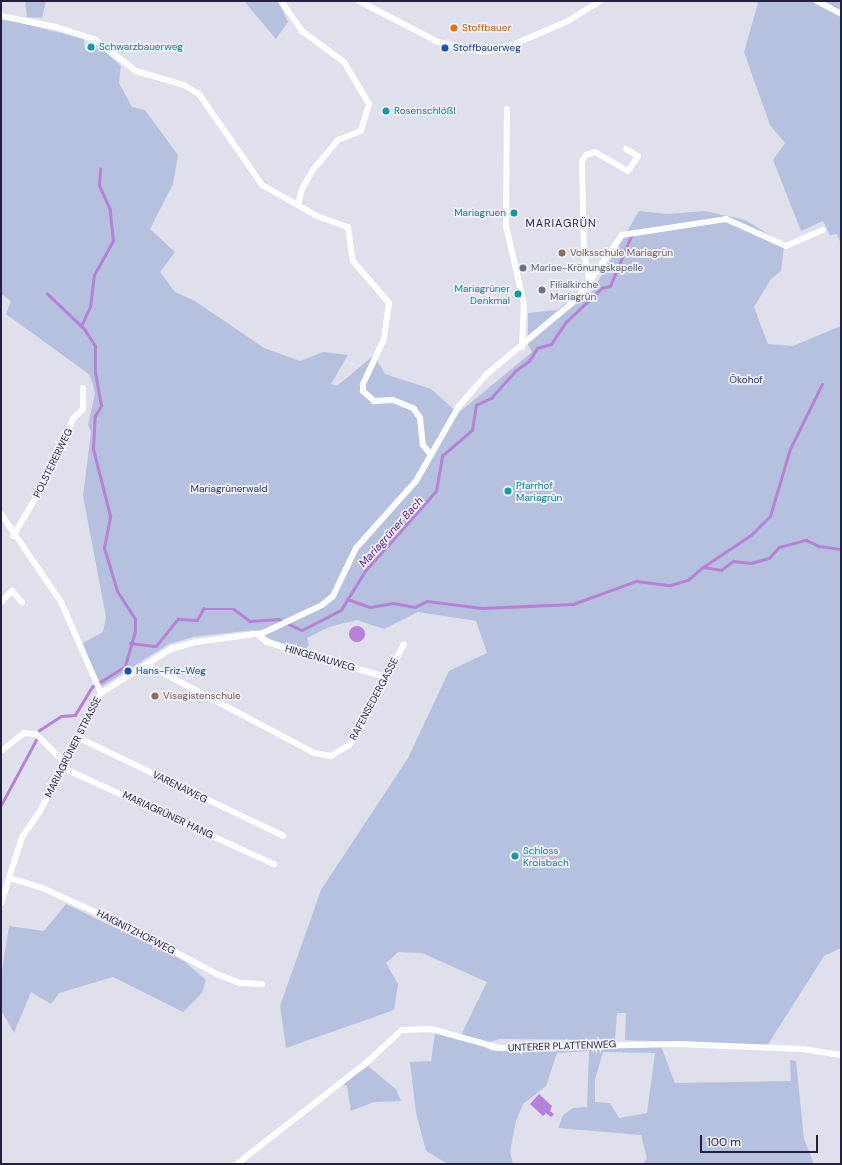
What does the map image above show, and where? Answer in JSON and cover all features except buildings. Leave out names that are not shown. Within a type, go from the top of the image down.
[{"type":"street","points":[[280,1],[302,31],[344,62],[369,104],[362,131],[338,140],[313,170],[302,189],[298,205]]},
{"type":"street","points":[[359,1],[438,42],[483,52],[503,49],[568,21],[600,1]]},
{"type":"street","points":[[817,1],[841,14]]},
{"type":"street","points":[[1,16],[56,27],[94,39],[136,71],[184,85],[200,94],[252,174],[262,185],[298,205],[348,227],[353,261],[389,304],[387,325],[363,391],[374,401],[393,400],[413,408],[420,418],[423,445],[431,455]]},
{"type":"street","points":[[507,109],[506,226],[524,304],[522,347]]},
{"type":"street","points":[[590,284],[584,252],[582,161],[586,155],[595,152],[628,171],[638,156],[626,149]]},
{"type":"street","name":"MARIAGRÜNER STRASSE","points":[[1,903],[22,837],[64,765],[98,688],[148,665],[171,649],[190,643],[257,634],[276,629],[292,622],[333,596],[356,548],[416,481],[459,406],[487,374],[557,319],[590,284],[622,236],[628,232],[666,231],[726,219],[786,246],[823,230]]},
{"type":"street","name":"POLSTERERWEG","points":[[13,536],[34,501],[70,432],[73,419],[83,409],[83,388]]},
{"type":"street","points":[[1,514],[13,536],[61,602],[98,688]]},
{"type":"street","points":[[1,602],[12,591],[22,602]]},
{"type":"street","name":"HINGENAUWEG","points":[[257,634],[267,642],[386,677]]},
{"type":"street","name":"RAFENSEDERGASSE","points":[[148,665],[314,753],[331,756],[349,745],[404,644]]},
{"type":"street","points":[[1,751],[24,732],[36,734],[64,765]]},
{"type":"street","name":"VARENAWEG","points":[[77,736],[284,836]]},
{"type":"street","name":"MARIAGRÜNER HANG","points":[[64,765],[274,864]]},
{"type":"street","name":"HAIGNITZHOFWEG","points":[[10,878],[93,910],[219,975],[240,983],[262,984]]},
{"type":"street","name":"UNTERER PLATTENWEG","points":[[237,1164],[366,1063],[402,1030],[431,1029],[500,1048],[678,1044],[803,1049],[841,1055]]},
{"type":"green space","points":[[25,1],[46,1],[42,18],[27,17]]},
{"type":"green space","points":[[244,1],[278,1],[288,22],[276,39]]},
{"type":"green space","points":[[751,1],[841,1],[841,244],[837,234],[830,235],[823,221],[801,231],[773,160],[785,143],[770,125],[744,52],[758,3]]},
{"type":"green space","points":[[1,18],[84,39],[85,50],[90,52],[94,51],[96,44],[121,66],[119,83],[132,107],[145,110],[178,155],[173,184],[150,229],[175,252],[160,272],[175,292],[195,301],[264,348],[300,361],[323,352],[348,355],[331,384],[337,386],[374,355],[385,374],[431,389],[458,413],[532,352],[528,345],[528,313],[557,310],[572,298],[592,292],[639,211],[667,214],[705,211],[745,220],[779,241],[784,247],[781,271],[771,279],[754,307],[768,344],[793,346],[841,326],[841,948],[824,956],[767,1046],[625,1040],[626,1013],[617,1013],[615,1040],[499,1039],[481,1045],[492,1051],[661,1046],[675,1083],[791,1081],[790,1060],[796,1061],[804,1139],[814,1164],[642,1164],[647,1159],[641,1135],[558,1128],[563,1115],[573,1108],[587,1107],[589,1051],[557,1053],[546,1086],[523,1104],[516,1121],[510,1152],[513,1164],[448,1164],[426,1151],[416,1113],[410,1062],[431,1061],[435,1033],[459,1039],[487,982],[422,953],[398,952],[386,963],[398,984],[394,1010],[286,1048],[280,1006],[321,890],[408,758],[449,671],[487,653],[476,621],[418,612],[384,629],[357,620],[329,627],[307,638],[309,645],[303,651],[274,641],[254,630],[193,637],[169,644],[101,687],[81,644],[103,632],[106,617],[83,496],[91,432],[88,425],[95,393],[90,375],[6,314],[11,301],[1,294]],"holes":[[[603,1052],[655,1053],[647,1113],[619,1118],[610,1103],[595,1102],[595,1080]]]},
{"type":"green space","points":[[66,904],[184,961],[206,980],[202,993],[183,1012],[113,977],[59,993],[51,1004],[31,992],[14,1033],[1,1010],[1,976],[9,926],[44,931]]},
{"type":"green space","points":[[368,1066],[396,1089],[401,1101],[374,1102],[351,1111],[347,1086],[343,1084]]},
{"type":"shaded area","points":[[354,626],[360,626],[365,631],[363,640],[360,642],[354,642],[349,637],[349,631]]},
{"type":"shaded area","points":[[539,1094],[552,1106],[550,1111],[554,1114],[551,1117],[546,1113],[543,1116],[530,1104]]},
{"type":"waterway","points":[[81,326],[90,307],[94,275],[113,241],[110,210],[99,185],[100,169]]},
{"type":"waterway","name":"Mariagrüner Bach","points":[[130,643],[156,646],[178,619],[197,620],[203,609],[234,609],[250,621],[278,619],[302,630],[341,610],[365,571],[436,491],[442,456],[472,430],[476,405],[491,398],[515,371],[529,361],[537,348],[551,344],[566,322],[602,288],[610,286],[631,236]]},
{"type":"waterway","points":[[38,731],[61,716],[75,715],[92,687],[125,666],[135,630],[135,619],[117,591],[104,548],[110,516],[93,449],[95,416],[101,406],[95,372],[95,346],[84,329],[47,294]]},
{"type":"waterway","points":[[703,567],[751,535],[770,516],[790,449],[822,384]]},
{"type":"waterway","points":[[347,599],[370,607],[393,603],[415,607],[427,601],[482,608],[573,604],[636,581],[670,585],[688,580],[703,567],[721,570],[733,561],[751,563],[769,558],[779,547],[806,540],[819,546],[841,549]]},
{"type":"waterway","name":"Mariagrüner Bach","points":[[1,805],[36,740]]},
{"type":"place","name":"Stoffbauer","points":[[454,28]]},
{"type":"place","name":"Schwarzbauerweg","points":[[91,47]]},
{"type":"place","name":"Stoffbauerweg","points":[[445,48]]},
{"type":"place","name":"Rosenschlößl","points":[[386,111]]},
{"type":"place","name":"Mariagruen","points":[[514,213]]},
{"type":"place","name":"Volksschule Mariagrün","points":[[562,253]]},
{"type":"place","name":"Mariae-Krönungskapelle","points":[[523,268]]},
{"type":"place","name":"Filialkirche Mariagrün","points":[[542,290]]},
{"type":"place","name":"Mariagrüner Denkmal","points":[[518,294]]},
{"type":"place","name":"Pfarrhof Mariagrün","points":[[508,491]]},
{"type":"place","name":"Hans-Friz-Weg","points":[[128,671]]},
{"type":"place","name":"Visagistenschule","points":[[155,696]]},
{"type":"place","name":"Schloss Kroisbach","points":[[515,856]]},
{"type":"district","name":"MARIAGRÜN","points":[[561,223]]},
{"type":"park label","name":"Ökohof","points":[[746,380]]},
{"type":"park label","name":"Mariagrünerwald","points":[[229,489]]}]
